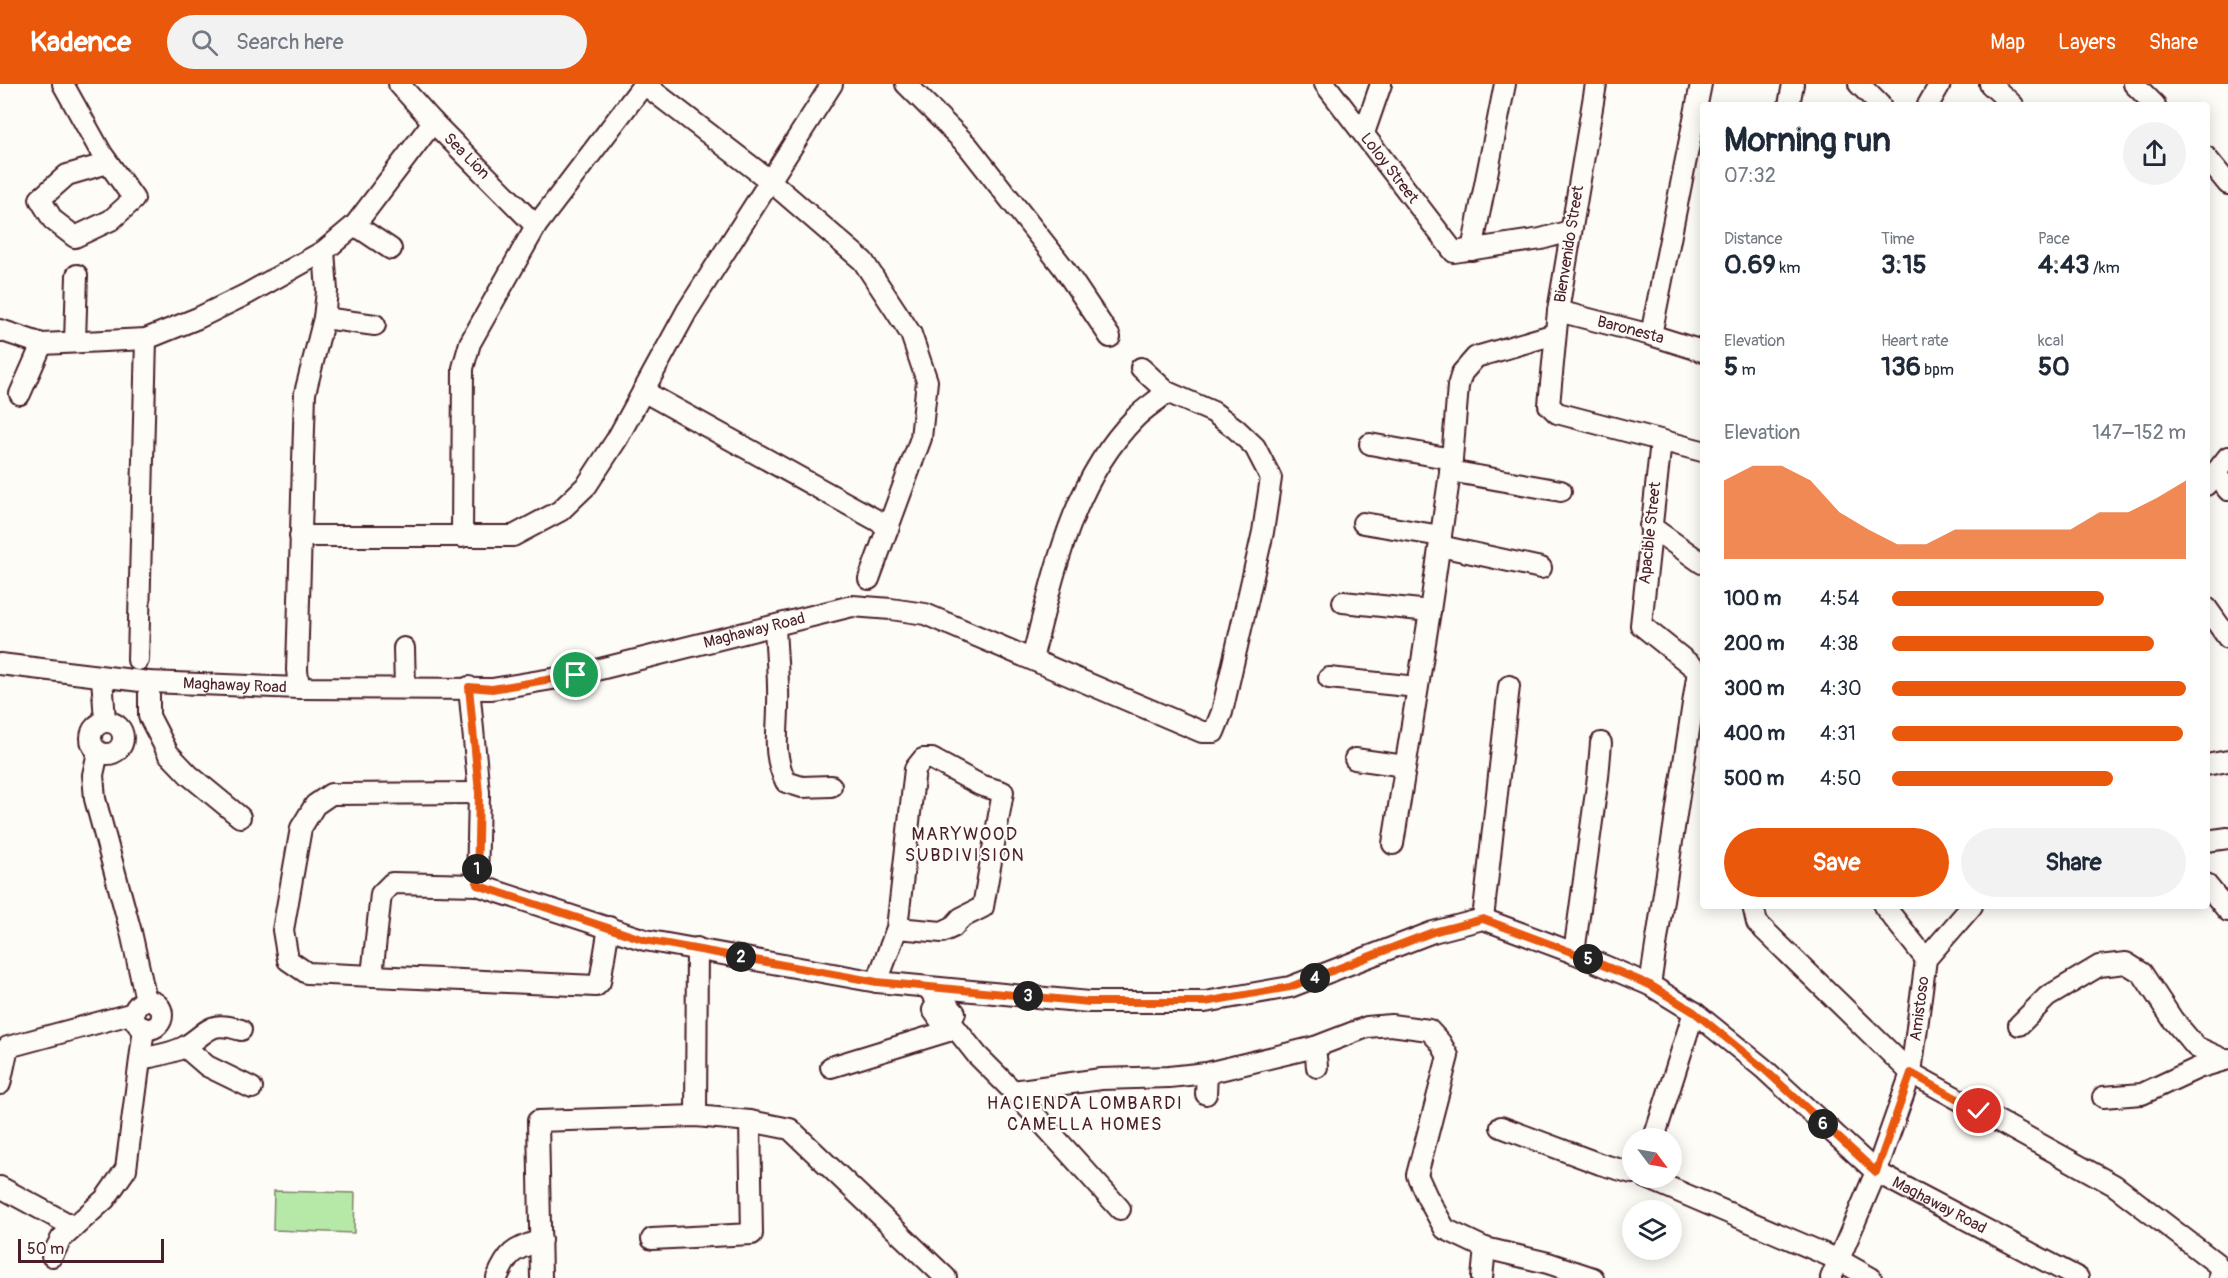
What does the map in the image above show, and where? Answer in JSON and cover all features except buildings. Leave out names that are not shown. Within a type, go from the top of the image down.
[{"type":"street","points":[[63,84],[108,163],[134,199],[111,220],[75,237],[53,220],[40,200],[67,175],[108,163]]},
{"type":"street","name":"Sea Lion","points":[[399,84],[433,122],[536,226]]},
{"type":"street","points":[[462,537],[463,368],[470,343],[536,226],[644,84],[769,180],[863,261],[911,334],[927,381],[921,438],[869,579]]},
{"type":"street","points":[[300,536],[513,536],[560,511],[587,485],[617,439],[687,311],[832,84]]},
{"type":"street","points":[[906,84],[968,146],[1063,267],[1110,337]]},
{"type":"street","name":"Loloy Street","points":[[1325,84],[1463,251]]},
{"type":"street","points":[[1364,133],[1381,84]]},
{"type":"street","points":[[1505,84],[1463,251],[1541,239],[1570,231]]},
{"type":"street","name":"Bienvenido Street","points":[[1596,84],[1558,311],[1550,405],[1557,413],[1661,441]]},
{"type":"street","points":[[1652,335],[1701,84]]},
{"type":"street","points":[[1790,102],[1793,84]]},
{"type":"street","points":[[1859,84],[1877,102]]},
{"type":"street","points":[[1930,102],[1940,84]]},
{"type":"street","points":[[1990,84],[2010,102]]},
{"type":"street","points":[[2134,84],[2152,102]]},
{"type":"street","points":[[0,330],[42,344],[146,339],[198,318],[247,294],[324,251],[356,225],[433,122]]},
{"type":"street","points":[[2213,159],[2228,184]]},
{"type":"street","points":[[356,225],[391,249]]},
{"type":"street","points":[[299,688],[297,670],[305,393],[324,318],[327,291],[324,251]]},
{"type":"street","points":[[75,342],[77,275]]},
{"type":"street","name":"Baronesta","points":[[1558,311],[1652,335],[1700,350]]},
{"type":"street","points":[[324,318],[375,325]]},
{"type":"street","points":[[1393,844],[1430,611],[1451,465],[1458,386],[1462,373],[1476,357],[1555,334]]},
{"type":"street","points":[[138,660],[146,339]]},
{"type":"street","points":[[20,394],[42,344]]},
{"type":"street","points":[[1032,660],[1068,527],[1085,488],[1105,455],[1135,418],[1167,392],[1141,368]]},
{"type":"street","points":[[644,391],[889,527]]},
{"type":"street","name":"Maghaway Road","points":[[0,664],[149,682],[299,688],[469,687],[492,689],[576,675],[852,606],[925,614],[1202,732],[1214,732],[1218,726],[1263,532],[1271,478],[1255,447],[1236,429],[1213,412],[1167,392]]},
{"type":"street","points":[[1661,441],[1700,451]]},
{"type":"street","name":"Apacible Street","points":[[1661,441],[1641,625],[1700,672]]},
{"type":"street","points":[[1370,444],[1561,491]]},
{"type":"street","points":[[2217,483],[2228,458]]},
{"type":"street","points":[[1363,523],[1541,568]]},
{"type":"street","points":[[1650,526],[1700,563]]},
{"type":"street","points":[[1343,602],[1430,611]]},
{"type":"street","points":[[2210,613],[2228,638]]},
{"type":"street","points":[[775,626],[778,704],[776,751],[780,768],[786,782],[802,787],[831,786]]},
{"type":"street","points":[[404,648],[405,688]]},
{"type":"street","points":[[1650,985],[1700,672]]},
{"type":"street","points":[[52,1256],[61,1239],[105,1199],[126,1169],[146,1016],[131,932],[95,799],[93,775],[98,752],[91,743],[92,731],[105,721],[102,677]]},
{"type":"street","points":[[1329,678],[1417,687]]},
{"type":"street","points":[[149,682],[149,716],[168,753],[189,775],[240,817]]},
{"type":"street","points":[[372,975],[381,894],[392,883],[477,885],[645,940],[877,982],[933,995],[1089,1002],[1205,1002],[1290,987],[1433,932],[1483,919],[1509,686]]},
{"type":"street","points":[[469,687],[479,793],[477,885]]},
{"type":"street","points":[[1574,953],[1601,743]]},
{"type":"street","points":[[877,982],[897,927],[915,769],[923,759],[932,759],[980,785],[1003,792],[982,907],[961,918],[952,927],[942,932],[897,927]]},
{"type":"street","points":[[1356,759],[1405,766]]},
{"type":"street","points":[[479,793],[331,794],[315,805],[301,828],[283,930],[288,960],[307,973],[596,986],[600,982],[609,927]]},
{"type":"street","points":[[2210,840],[2228,838]]},
{"type":"street","points":[[2210,889],[2228,910]]},
{"type":"street","points":[[1754,909],[1757,923],[1911,1073],[2114,1185],[2216,1263],[2220,1269],[2219,1278]]},
{"type":"street","points":[[1886,909],[1926,959]]},
{"type":"street","name":"Amistoso","points":[[1835,1269],[1876,1172],[1911,1073],[1926,959],[1969,909]]},
{"type":"street","name":"Maghaway Road","points":[[1483,919],[1574,953],[1650,985],[1694,1012],[1763,1068],[1876,1172],[2078,1278]]},
{"type":"street","points":[[696,1116],[697,948]]},
{"type":"street","points":[[2019,1025],[2046,997],[2099,966],[2126,963],[2142,973],[2173,1020],[2196,1047],[2226,1059]]},
{"type":"street","points":[[933,995],[946,1003],[955,1013],[952,1025]]},
{"type":"street","points":[[1657,1128],[1694,1012]]},
{"type":"street","points":[[146,1016],[178,1049],[252,1088]]},
{"type":"street","points":[[0,1084],[8,1047],[146,1016]]},
{"type":"street","points":[[831,1067],[952,1025]]},
{"type":"street","points":[[952,1025],[1120,1209]]},
{"type":"street","points":[[1013,1091],[1101,1078],[1169,1077],[1207,1073],[1315,1047],[1367,1027],[1391,1025],[1429,1030],[1440,1042],[1448,1056],[1417,1175],[1445,1229],[1485,1248],[1548,1263],[1593,1278]]},
{"type":"street","points":[[141,1059],[178,1049],[213,1026],[240,1030]]},
{"type":"street","points":[[1315,1047],[1317,1067]]},
{"type":"street","points":[[2103,1096],[2142,1094],[2198,1068],[2226,1059]]},
{"type":"street","points":[[1206,1094],[1207,1073]]},
{"type":"street","points":[[541,1278],[538,1120],[696,1116],[750,1121],[790,1129],[946,1278]]},
{"type":"street","points":[[652,1239],[752,1234],[750,1121]]},
{"type":"street","points":[[1501,1127],[1622,1170]]},
{"type":"street","points":[[0,1187],[74,1227]]},
{"type":"street","points":[[1668,1188],[1835,1269],[1871,1278]]},
{"type":"street","points":[[497,1278],[502,1265],[513,1251],[541,1240]]},
{"type":"street","points":[[1482,1278],[1485,1248]]},
{"type":"green space","points":[[274,1191],[355,1193],[354,1233],[273,1230]]},
{"type":"district","name":"MARYWOOD SUBDIVISION","points":[[965,844]]},
{"type":"district","name":"HACIENDA LOMBARDI CAMELLA HOMES","points":[[1085,1113]]},
{"type":"route","points":[[576,675],[492,689],[469,687],[479,793],[477,885],[645,940],[877,982],[928,988],[1089,1002],[1205,1002],[1290,987],[1433,932],[1483,919],[1574,953],[1650,985],[1694,1012],[1763,1068],[1876,1172],[1911,1073],[1979,1111]]}]
